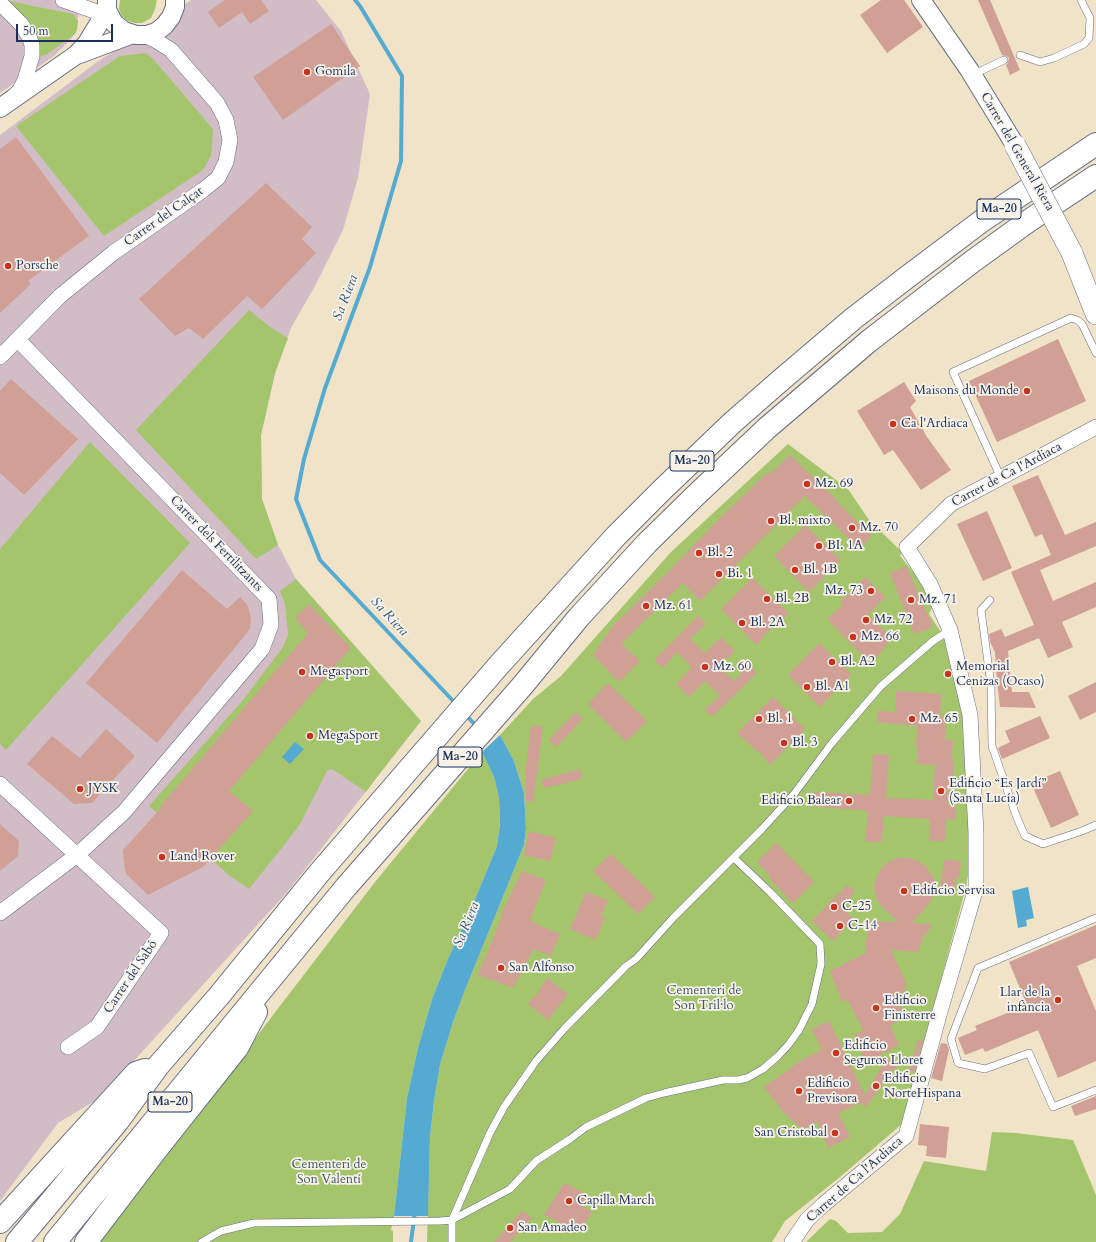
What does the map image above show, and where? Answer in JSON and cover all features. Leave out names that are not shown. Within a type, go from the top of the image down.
[{"type":"highway","name":"Ma-20","points":[[17,1242],[118,1121],[158,1066],[218,997],[320,872],[499,665],[616,536],[710,444],[780,380],[859,314],[931,258],[1011,200],[1096,144]]},
{"type":"highway","name":"Ma-20","points":[[55,1242],[346,887],[523,685],[575,622],[647,543],[767,428],[848,358],[920,301],[999,242],[1092,179]]},
{"type":"highway","points":[[86,1242],[156,1150],[237,1048],[284,962]]},
{"type":"highway","points":[[0,1222],[136,1073],[158,1066]]},
{"type":"main road","name":"Carrer del General Riera","points":[[1015,145],[1072,253],[1096,314]]},
{"type":"street","points":[[63,0],[108,11],[124,31],[138,35]]},
{"type":"street","name":"Carrer del General Riera","points":[[921,0],[972,75],[1015,145]]},
{"type":"street","points":[[76,55],[138,35],[156,32],[168,22],[175,7],[175,1]]},
{"type":"street","points":[[0,3],[21,24],[29,36],[32,45],[32,56],[25,80],[20,90],[5,104]]},
{"type":"street","points":[[5,104],[76,55],[87,43],[108,11]]},
{"type":"street","points":[[168,22],[168,36],[171,50]]},
{"type":"street","name":"Carrer del Calçat","points":[[0,357],[66,291],[113,253],[218,178],[226,162],[230,140],[226,120],[218,103],[171,50],[155,40],[138,35]]},
{"type":"street","name":"Carrer dels Fertilitzants","points":[[0,914],[78,855],[124,812],[262,649],[271,625],[269,599],[18,340]]},
{"type":"street","name":"Carrer de Ca l'Ardiaca","points":[[792,1242],[807,1220],[824,1204],[906,1136],[976,888],[976,833],[970,715],[950,630],[930,584],[907,547],[951,504],[1096,427]]},
{"type":"street","points":[[0,784],[78,855]]},
{"type":"street","name":"Carrer del Sabó","points":[[68,1047],[97,1027],[161,933],[78,855]]},
{"type":"lane","points":[[1020,55],[1040,62],[1054,58],[1084,44],[1088,38],[1090,18],[1081,0]]},
{"type":"lane","points":[[972,75],[1004,60]]},
{"type":"lane","points":[[1001,478],[953,372],[1070,318],[1077,320],[1082,324],[1096,353]]},
{"type":"lane","points":[[990,600],[981,610],[991,685],[992,746],[1017,818],[1025,836],[1043,844],[1096,825]]},
{"type":"lane","points":[[452,1242],[452,1220],[490,1133],[501,1113],[536,1061],[564,1029],[626,966],[636,959],[674,917],[734,858],[794,794],[832,743],[881,686],[933,641],[950,630]]},
{"type":"lane","points":[[202,1242],[222,1230],[254,1223],[440,1222],[452,1220],[510,1189],[536,1161],[586,1127],[646,1098],[723,1080],[738,1080],[747,1078],[762,1069],[778,1056],[789,1044],[799,1030],[812,1004],[821,964],[820,944],[755,877],[734,858]]},
{"type":"lane","points":[[1096,918],[978,968],[951,1039],[958,1063],[985,1069],[1029,1053],[1053,1107],[1096,1090]]},
{"type":"shaded area","points":[[0,0],[83,0],[72,38],[54,56],[0,93]]},
{"type":"shaded area","points":[[191,0],[316,0],[341,31],[370,94],[358,178],[343,230],[316,284],[291,328],[275,373],[261,435],[262,499],[278,545],[296,579],[421,721],[289,890],[98,1099],[58,1123],[0,1201],[0,135],[97,62],[163,20]]},
{"type":"green space","points":[[4,0],[73,14],[78,21],[77,30],[75,34],[46,55],[36,57]]},
{"type":"green space","points":[[120,0],[157,0],[151,18],[142,23],[134,23],[128,21],[122,16],[119,9]]},
{"type":"green space","points":[[146,53],[154,60],[213,129],[211,156],[203,170],[104,236],[16,126],[120,56]]},
{"type":"green space","points":[[249,310],[270,327],[288,338],[275,373],[261,435],[262,499],[278,545],[256,559],[136,430]]},
{"type":"green space","points":[[90,442],[190,543],[6,750],[0,744],[0,549]]},
{"type":"green space","name":"Cementeri de Son Tril·lo","points":[[788,444],[848,489],[869,520],[902,552],[900,556],[926,587],[934,603],[929,614],[946,640],[965,715],[969,772],[969,870],[966,887],[902,1124],[840,1177],[785,1221],[772,1242],[427,1242],[430,1137],[440,1065],[453,1022],[465,990],[524,845],[526,828],[524,793],[514,761],[500,735],[533,699],[561,676],[671,552]]},
{"type":"green space","name":"MegaSport","points":[[296,579],[421,721],[366,792],[335,771],[331,769],[327,771],[300,824],[249,889],[230,876],[149,806],[243,700],[283,647],[288,635],[285,604],[280,591]]},
{"type":"green space","name":"Cementeri de Son Valentí","points":[[482,752],[494,777],[499,798],[500,824],[497,846],[432,999],[418,1048],[407,1098],[394,1216],[391,1230],[393,1231],[393,1242],[99,1242],[375,882]]},
{"type":"green space","points":[[992,1132],[1016,1133],[1073,1140],[1096,1195],[1096,1242],[806,1242],[830,1219],[836,1221],[848,1233],[882,1232],[900,1214],[924,1161],[986,1171]]},
{"type":"water","points":[[500,735],[514,761],[524,793],[526,828],[524,845],[465,990],[453,1022],[440,1065],[430,1137],[428,1216],[394,1216],[407,1098],[418,1048],[432,999],[497,846],[500,824],[499,798],[494,777],[482,752]]},
{"type":"water","points":[[295,742],[304,749],[290,764],[282,757]]},
{"type":"water","points":[[1028,887],[1034,918],[1026,920],[1027,926],[1018,928],[1012,891]]},
{"type":"building","points":[[225,0],[261,0],[269,11],[250,24],[242,12],[219,28],[208,12]]},
{"type":"building","points":[[881,0],[904,0],[923,27],[887,53],[860,15]]},
{"type":"building","points":[[978,0],[990,0],[1020,70],[1010,75],[1006,65],[1009,58],[1002,55]]},
{"type":"building","name":"Gomila","points":[[331,24],[360,66],[283,120],[253,77]]},
{"type":"building","points":[[16,137],[89,236],[28,281],[31,284],[0,313],[0,149]]},
{"type":"building","points":[[266,183],[312,227],[302,239],[316,253],[262,309],[247,296],[203,339],[189,328],[175,336],[139,299]]},
{"type":"building","name":"Maisons du Monde","points":[[1058,339],[1086,401],[997,442],[969,381]]},
{"type":"building","points":[[11,379],[78,439],[24,495],[0,473],[0,391]]},
{"type":"building","name":"Ca l'Ardiaca","points":[[904,382],[916,401],[910,407],[927,437],[951,470],[921,490],[893,450],[884,455],[857,411]]},
{"type":"building","points":[[790,455],[872,536],[859,549],[805,496],[700,601],[683,583],[621,644],[640,661],[619,682],[593,655],[613,626],[722,516],[768,472],[770,474]]},
{"type":"building","points":[[1038,475],[1065,535],[1096,522],[1096,546],[1040,570],[1053,601],[1096,582],[1096,607],[1062,622],[1073,647],[1048,658],[1039,638],[1008,651],[1012,692],[1029,692],[1036,708],[1000,707],[995,652],[990,642],[989,634],[1001,629],[1005,637],[1034,625],[1011,572],[1051,555],[1042,534],[1035,537],[1012,486]]},
{"type":"building","points":[[987,511],[1012,568],[983,581],[957,524]]},
{"type":"building","points":[[805,525],[841,560],[809,592],[774,556]]},
{"type":"building","name":"Mz. 71","points":[[906,566],[933,627],[914,634],[890,573]]},
{"type":"building","points":[[182,570],[227,609],[240,597],[248,606],[251,618],[250,629],[157,743],[86,683]]},
{"type":"building","points":[[865,577],[885,597],[868,615],[892,638],[871,664],[827,619],[843,605],[840,602]]},
{"type":"building","points":[[752,578],[789,613],[763,636],[764,637],[756,645],[721,609]]},
{"type":"building","points":[[309,604],[351,648],[229,791],[253,811],[203,867],[148,895],[126,874],[123,850],[161,808],[160,807],[308,633],[295,618]]},
{"type":"building","points":[[698,616],[706,624],[690,639],[705,653],[721,637],[735,651],[719,667],[734,681],[749,665],[757,673],[712,717],[705,709],[720,696],[705,681],[689,697],[676,684],[692,667],[677,652],[663,668],[654,660]]},
{"type":"building","points":[[819,643],[851,674],[820,707],[788,675]]},
{"type":"building","points":[[1096,682],[1096,712],[1080,720],[1068,696]]},
{"type":"building","points":[[608,683],[647,721],[626,742],[588,704]]},
{"type":"building","points":[[896,691],[941,694],[940,716],[946,716],[945,740],[953,740],[952,759],[954,760],[952,783],[949,783],[948,806],[956,806],[955,820],[946,819],[945,841],[929,841],[930,819],[884,816],[882,842],[865,842],[868,811],[812,806],[813,792],[870,795],[873,754],[889,755],[886,798],[933,800],[935,765],[917,764],[917,726],[877,722],[878,711],[895,712]]},
{"type":"building","points":[[773,697],[805,729],[770,765],[759,751],[758,752],[737,733]]},
{"type":"building","points":[[576,712],[583,719],[556,747],[549,740]]},
{"type":"building","points":[[1040,716],[1050,738],[1002,759],[998,748],[1010,742],[1005,731]]},
{"type":"building","points":[[531,725],[543,727],[533,802],[526,801],[525,776]]},
{"type":"building","points":[[106,729],[135,756],[92,803],[74,804],[27,764],[52,736],[80,758]]},
{"type":"building","points":[[580,769],[582,779],[544,788],[541,780]]},
{"type":"building","points":[[1060,771],[1079,815],[1051,828],[1031,783]]},
{"type":"building","points":[[0,824],[19,841],[18,856],[0,871]]},
{"type":"building","points":[[529,831],[556,838],[550,861],[524,855]]},
{"type":"building","points":[[776,843],[814,882],[793,903],[769,878],[770,876],[757,862]]},
{"type":"building","points":[[611,854],[655,897],[638,914],[593,871]]},
{"type":"building","points":[[898,858],[908,858],[918,861],[926,867],[938,885],[929,904],[912,923],[932,924],[927,933],[925,933],[918,952],[891,950],[907,985],[904,987],[905,992],[895,998],[903,1013],[895,1016],[897,1022],[890,1025],[899,1045],[865,1063],[854,1034],[863,1031],[848,1000],[842,1002],[830,971],[866,953],[866,939],[869,921],[898,922],[880,905],[876,897],[874,887],[876,878],[881,869],[888,862]]},
{"type":"building","points":[[945,859],[961,862],[959,878],[956,878],[954,892],[939,890]]},
{"type":"building","points":[[522,871],[546,880],[530,920],[560,934],[551,956],[534,949],[513,988],[478,975],[502,916],[501,915]]},
{"type":"building","points":[[847,885],[855,892],[841,907],[854,919],[833,941],[812,921]]},
{"type":"building","points":[[586,892],[608,900],[601,916],[605,918],[596,940],[570,929]]},
{"type":"building","name":"Llar de la infància","points":[[1096,925],[1096,958],[1077,966],[1096,1011],[1096,1061],[1058,1078],[1038,1030],[985,1052],[983,1048],[965,1055],[958,1038],[977,1030],[975,1026],[1027,1005],[1009,962]]},
{"type":"building","points":[[547,978],[568,994],[548,1020],[528,1004],[534,996],[535,997]]},
{"type":"building","points":[[829,1021],[865,1095],[887,1058],[898,1064],[866,1107],[860,1103],[838,1113],[850,1137],[828,1148],[817,1121],[803,1130],[784,1113],[764,1087],[802,1060],[822,1050],[812,1029]]},
{"type":"building","points":[[918,1040],[923,1041],[914,1072],[909,1071]]},
{"type":"building","points":[[941,1043],[947,1044],[949,1050],[942,1081],[931,1078]]},
{"type":"building","points":[[1096,1096],[1096,1109],[1075,1116],[1071,1106]]},
{"type":"building","points":[[920,1124],[949,1127],[946,1158],[926,1156],[927,1146],[918,1145]]},
{"type":"building","name":"Capilla March","points":[[564,1183],[588,1195],[582,1206],[592,1212],[583,1226],[572,1221],[569,1227],[544,1215]]},
{"type":"building","points":[[522,1211],[532,1218],[510,1242],[494,1242]]},
{"type":"waterway","name":"Sa Riera","points":[[355,0],[402,76],[401,161],[370,267],[325,388],[304,459],[296,499],[320,560],[456,704]]},
{"type":"waterway","name":"Sa Riera","points":[[465,714],[478,728]]},
{"type":"waterway","name":"Sa Riera","points":[[411,1242],[415,1211]]},
{"type":"place","name":"Gomila","points":[[307,72]]},
{"type":"place","name":"Porsche","points":[[8,266]]},
{"type":"place","name":"Maisons du Monde","points":[[1027,391]]},
{"type":"place","name":"Ca l'Ardiaca","points":[[893,424]]},
{"type":"place","name":"Mz. 69","points":[[807,484]]},
{"type":"place","name":"Bl. mixto","points":[[771,521]]},
{"type":"place","name":"Mz. 70","points":[[852,528]]},
{"type":"place","name":"BI. 1A","points":[[819,546]]},
{"type":"place","name":"Bl. 2","points":[[699,553]]},
{"type":"place","name":"Bl. 1B","points":[[795,570]]},
{"type":"place","name":"Bi. 1","points":[[719,574]]},
{"type":"place","name":"Mz. 73","points":[[871,591]]},
{"type":"place","name":"Bl. 2B","points":[[767,599]]},
{"type":"place","name":"Mz. 71","points":[[911,600]]},
{"type":"place","name":"Mz. 61","points":[[646,606]]},
{"type":"place","name":"Mz. 72","points":[[866,620]]},
{"type":"place","name":"Bl. 2A","points":[[742,623]]},
{"type":"place","name":"Mz. 66","points":[[853,637]]},
{"type":"place","name":"Bl. A2","points":[[832,662]]},
{"type":"place","name":"Mz. 60","points":[[705,667]]},
{"type":"place","name":"Megasport","points":[[302,672]]},
{"type":"place","name":"Memorial Cenizas (Ocaso)","points":[[948,674]]},
{"type":"place","name":"Bl. A1","points":[[807,687]]},
{"type":"place","name":"Bl. 1","points":[[759,719]]},
{"type":"place","name":"Mz. 65","points":[[912,719]]},
{"type":"place","name":"MegaSport","points":[[310,736]]},
{"type":"place","name":"Bl. 3","points":[[784,743]]},
{"type":"place","name":"JYSK","points":[[80,789]]},
{"type":"place","name":"Edificio “Es Jardí” (Santa Lucía)","points":[[941,791]]},
{"type":"place","name":"Edificio Balear","points":[[849,801]]},
{"type":"place","name":"Land Rover","points":[[162,857]]},
{"type":"place","name":"Edificio Servisa","points":[[904,891]]},
{"type":"place","name":"C-25","points":[[834,907]]},
{"type":"place","name":"C-14","points":[[840,926]]},
{"type":"place","name":"San Alfonso","points":[[501,968]]},
{"type":"place","name":"Llar de la infància","points":[[1058,1000]]},
{"type":"place","name":"Edificio Finisterre","points":[[876,1008]]},
{"type":"place","name":"Edificio Seguros Lloret","points":[[836,1053]]},
{"type":"place","name":"Edificio NorteHispana","points":[[876,1086]]},
{"type":"place","name":"Edificio Previsora","points":[[799,1091]]},
{"type":"place","name":"San Cristobal","points":[[835,1133]]},
{"type":"place","name":"Capilla March","points":[[569,1201]]},
{"type":"place","name":"San Amadeo","points":[[510,1228]]}]
